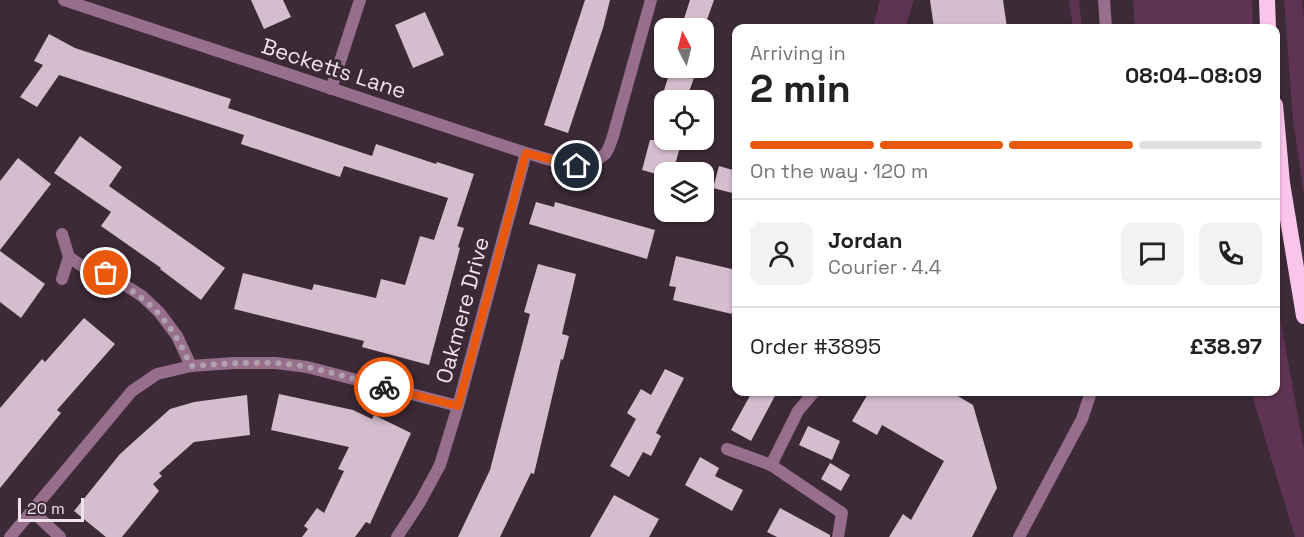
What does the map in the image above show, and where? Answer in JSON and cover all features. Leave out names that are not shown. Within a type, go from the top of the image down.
[{"type":"highway","points":[[1267,0],[1268,24]]},
{"type":"highway","points":[[1280,161],[1304,316]]},
{"type":"street","name":"Becketts Lane","points":[[64,0],[526,153],[577,166],[593,162],[606,153],[613,136],[651,0]]},
{"type":"street","points":[[331,89],[360,0]]},
{"type":"street","points":[[1104,0],[1106,24]]},
{"type":"street","name":"Oakmere Drive","points":[[397,537],[420,502],[440,465],[526,153]]},
{"type":"street","points":[[62,234],[69,257],[62,279]]},
{"type":"street","points":[[69,257],[82,266],[106,273],[142,296],[159,312],[177,336],[191,366]]},
{"type":"street","points":[[9,537],[132,392],[157,374],[191,366],[276,363],[307,367],[458,406]]},
{"type":"street","points":[[771,465],[798,411],[811,396]]},
{"type":"street","points":[[1019,537],[1082,419],[1090,396]]},
{"type":"street","points":[[727,449],[771,465],[842,513],[838,537]]},
{"type":"street","points":[[32,511],[60,537]]},
{"type":"shaded area","points":[[880,0],[914,0],[906,24],[874,24]]},
{"type":"shaded area","points":[[1069,0],[1079,0],[1082,24],[1072,24]]},
{"type":"shaded area","points":[[1133,0],[1252,0],[1253,24],[1135,24]]},
{"type":"shaded area","points":[[1284,0],[1302,0],[1304,18],[1304,195],[1293,119]]},
{"type":"shaded area","points":[[1280,317],[1304,450],[1304,537],[1295,537],[1252,396],[1280,396]]},
{"type":"building","points":[[251,0],[283,0],[291,17],[264,29]]},
{"type":"building","points":[[585,0],[610,0],[568,133],[544,125]]},
{"type":"building","points":[[690,0],[714,0],[708,18],[684,18]]},
{"type":"building","points":[[930,0],[1003,0],[1006,24],[933,24]]},
{"type":"building","points":[[425,12],[444,55],[413,68],[395,25]]},
{"type":"building","points":[[49,34],[75,48],[231,99],[228,108],[372,156],[376,144],[474,174],[457,226],[464,228],[458,247],[460,248],[429,365],[362,347],[364,341],[234,309],[243,273],[312,290],[314,284],[376,298],[381,279],[405,285],[420,236],[434,240],[448,198],[344,166],[340,177],[241,144],[244,135],[59,75],[37,107],[20,97],[43,65],[34,61]]},
{"type":"building","points":[[668,78],[694,78],[690,90],[664,90]]},
{"type":"building","points":[[80,136],[122,167],[109,186],[225,268],[201,300],[161,268],[101,226],[111,212],[54,173]]},
{"type":"building","points":[[650,140],[654,140],[654,150],[679,150],[676,162],[654,162],[654,173],[642,170]]},
{"type":"building","points":[[18,158],[51,184],[0,250],[0,181]]},
{"type":"building","points":[[719,166],[732,170],[732,193],[714,188]]},
{"type":"building","points":[[536,202],[554,207],[555,202],[655,230],[647,259],[529,224]]},
{"type":"building","points":[[0,251],[45,284],[21,318],[0,302]]},
{"type":"building","points":[[676,256],[732,269],[732,314],[673,300],[676,287],[669,286]]},
{"type":"building","points":[[538,264],[576,274],[562,334],[569,336],[563,360],[561,359],[534,474],[531,473],[500,537],[458,537],[490,470],[530,314],[524,312]]},
{"type":"building","points":[[84,318],[115,344],[57,410],[61,413],[0,488],[0,408],[42,359],[45,362]]},
{"type":"building","points":[[665,369],[684,378],[656,433],[661,436],[651,456],[643,452],[629,477],[610,466],[636,419],[627,413],[641,389],[651,395]]},
{"type":"building","points":[[279,394],[353,410],[372,419],[374,415],[411,433],[370,524],[366,522],[355,537],[302,537],[308,529],[304,526],[317,508],[324,513],[344,471],[338,469],[349,447],[271,430]]},
{"type":"building","points":[[247,395],[250,435],[194,442],[159,473],[162,476],[153,484],[159,491],[122,537],[106,537],[74,511],[120,454],[170,409],[194,402]]},
{"type":"building","points":[[750,396],[775,396],[751,441],[731,430]]},
{"type":"building","points":[[867,396],[958,396],[973,405],[997,488],[972,537],[889,537],[903,514],[911,520],[944,461],[882,425],[877,435],[852,421]]},
{"type":"building","points":[[808,426],[840,441],[832,460],[799,445]]},
{"type":"building","points":[[700,457],[719,468],[715,476],[743,490],[732,511],[685,485]]},
{"type":"building","points":[[830,463],[850,475],[841,491],[821,479]]},
{"type":"building","points":[[614,495],[659,519],[649,537],[590,537]]},
{"type":"building","points":[[780,508],[830,537],[777,537],[767,532]]},
{"type":"way so far","points":[[106,273],[142,296],[159,312],[177,336],[191,366],[276,363],[307,367],[384,387]]},
{"type":"route","points":[[384,387],[458,406],[526,153],[577,166]]}]
